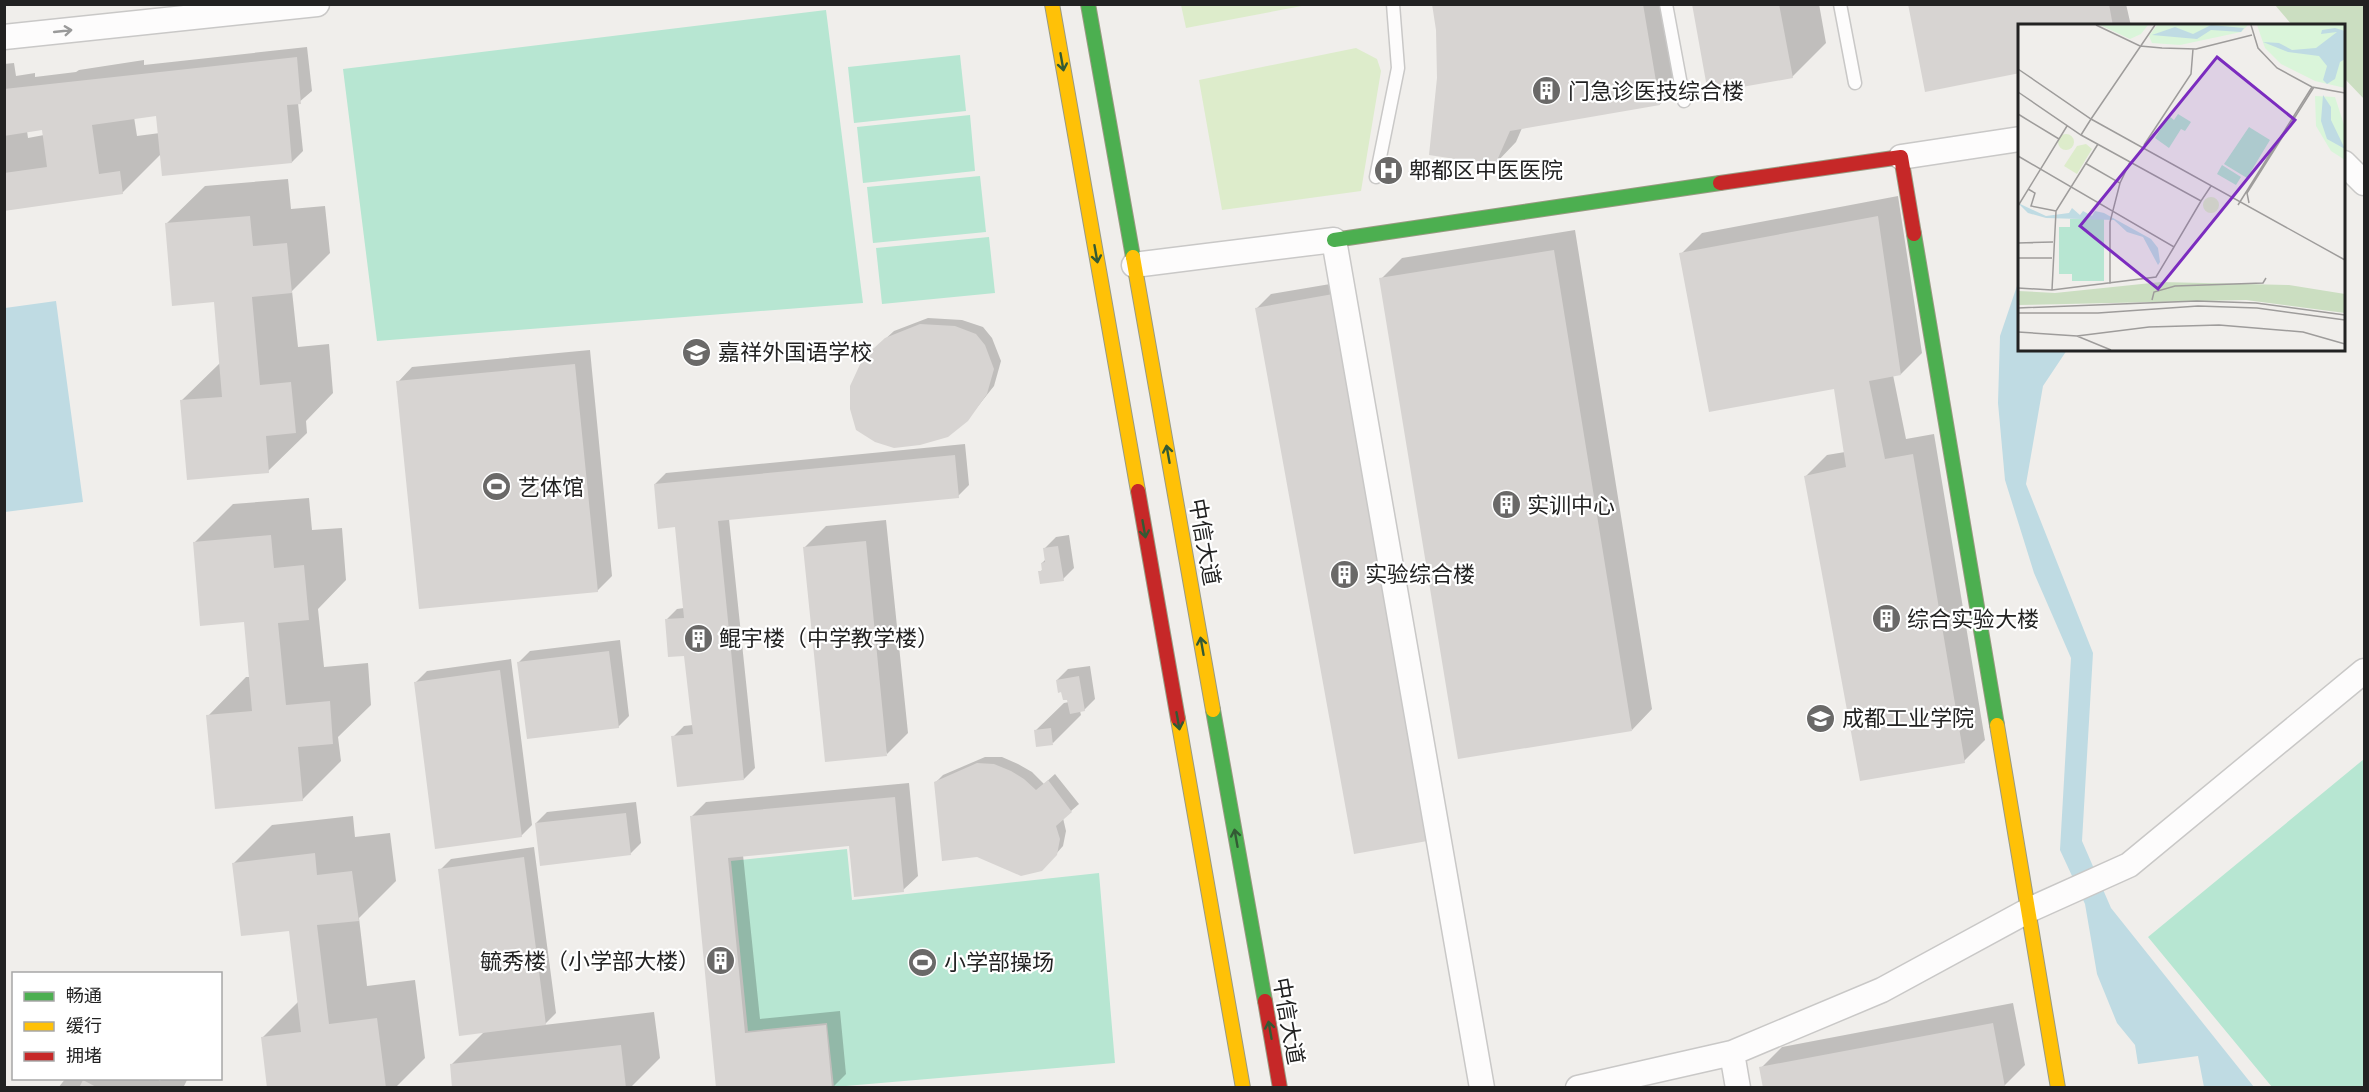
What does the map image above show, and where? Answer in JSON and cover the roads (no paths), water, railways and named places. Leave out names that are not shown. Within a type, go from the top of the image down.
[{"type":"main road","points":[[1052,4],[1243,1088]]},
{"type":"main road","name":"中信大道","points":[[1088,4],[1280,1088]]},
{"type":"main road","points":[[1334,240],[1901,157],[2058,1088]]},
{"type":"street","points":[[4,37],[317,4]]},
{"type":"street","points":[[1901,157],[2018,139]]},
{"type":"street","points":[[2345,166],[2364,183]]},
{"type":"street","points":[[1134,265],[1334,240],[1482,1088]]},
{"type":"street","points":[[1578,1088],[1732,1053],[1882,990],[2029,910],[2129,865],[2364,670]]},
{"type":"street","points":[[1732,1053],[1738,1088]]},
{"type":"lane","points":[[1376,177],[1398,68],[1393,4]]},
{"type":"lane","points":[[1666,4],[1684,101]]},
{"type":"lane","points":[[1840,4],[1855,82]]},
{"type":"water","points":[[2018,283],[2018,351],[2066,351],[2043,386],[2026,484],[2093,653],[2082,841],[2111,908],[2254,1087],[2204,1087],[2198,1056],[2138,1064],[2135,1045],[2117,1023],[2097,974],[2085,904],[2060,850],[2071,658],[2034,573],[2005,480],[1998,403],[2000,336]]},
{"type":"water","points":[[56,301],[83,502],[5,512],[5,308]]},
{"type":"place","name":"门急诊医技综合楼","points":[[1547,91]]},
{"type":"place","name":"郫都区中医医院","points":[[1388,170]]},
{"type":"place","name":"嘉祥外国语学校","points":[[697,352]]},
{"type":"place","name":"艺体馆","points":[[497,487]]},
{"type":"place","name":"实训中心","points":[[1506,505]]},
{"type":"place","name":"实验综合楼","points":[[1344,574]]},
{"type":"place","name":"综合实验大楼","points":[[1886,619]]},
{"type":"place","name":"鲲宇楼（中学教学楼）","points":[[698,638]]},
{"type":"place","name":"成都工业学院","points":[[1821,718]]},
{"type":"place","name":"毓秀楼（小学部大楼）","points":[[721,961]]},
{"type":"place","name":"小学部操场","points":[[923,962]]}]
